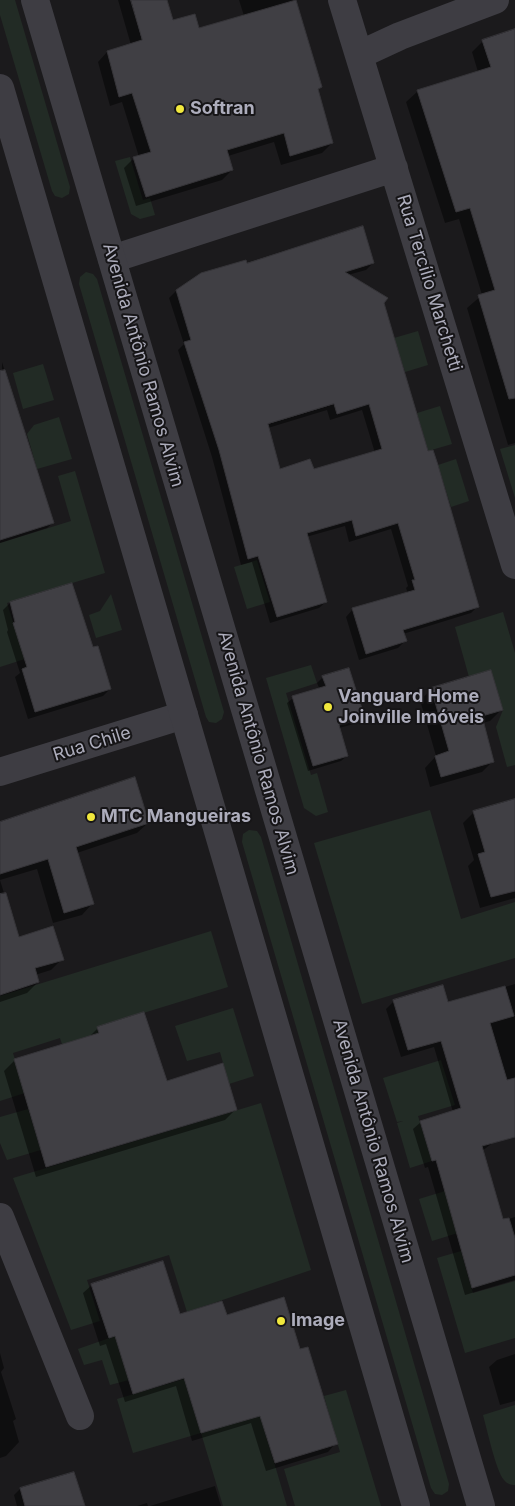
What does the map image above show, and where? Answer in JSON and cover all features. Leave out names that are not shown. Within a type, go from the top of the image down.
[{"type":"street","name":"Avenida Antônio Ramos Alvim","points":[[36,0],[481,1506]]},
{"type":"street","name":"Rua Tercílio Marchetti","points":[[342,0],[515,565]]},
{"type":"street","points":[[359,55],[400,36],[495,0]]},
{"type":"street","points":[[0,88],[416,1506]]},
{"type":"street","points":[[112,259],[394,168]]},
{"type":"street","name":"Rua Chile","points":[[0,772],[184,715]]},
{"type":"street","points":[[0,1217],[80,1416]]},
{"type":"shaded area","points":[[0,0],[15,0],[70,187],[69,194],[62,198],[55,196],[52,191],[0,15]]},
{"type":"shaded area","points":[[130,157],[143,200],[150,198],[155,215],[140,219],[131,214],[115,161]]},
{"type":"shaded area","points":[[86,272],[93,274],[97,279],[224,712],[222,719],[216,723],[209,722],[206,717],[79,284],[80,277]]},
{"type":"shaded area","points":[[418,331],[428,365],[405,372],[394,338]]},
{"type":"shaded area","points":[[43,364],[54,400],[23,409],[13,373]]},
{"type":"shaded area","points":[[440,406],[452,444],[428,451],[417,413]]},
{"type":"shaded area","points":[[59,417],[72,459],[37,469],[27,434],[34,425]]},
{"type":"shaded area","points":[[515,445],[515,498],[500,449]]},
{"type":"shaded area","points":[[456,459],[469,501],[451,507],[438,465]]},
{"type":"shaded area","points":[[75,471],[105,573],[7,603],[25,659],[0,667],[0,543],[71,521],[58,476]]},
{"type":"shaded area","points":[[257,560],[270,602],[247,609],[234,567]]},
{"type":"shaded area","points":[[111,594],[122,630],[96,638],[89,615],[100,611]]},
{"type":"shaded area","points":[[503,612],[515,653],[515,765],[507,767],[496,727],[503,710],[491,671],[469,677],[455,627]]},
{"type":"shaded area","points":[[311,665],[317,683],[286,693],[311,775],[317,773],[328,812],[316,816],[304,808],[266,678]]},
{"type":"shaded area","points":[[430,810],[461,919],[515,902],[515,958],[362,1004],[314,843]]},
{"type":"shaded area","points":[[249,830],[257,831],[261,837],[449,1484],[448,1491],[442,1495],[435,1494],[431,1488],[242,842],[243,834]]},
{"type":"shaded area","points":[[211,931],[228,987],[127,1018],[114,1083],[78,1094],[60,1038],[13,1053],[25,1093],[0,1101],[0,996]]},
{"type":"shaded area","points":[[233,1008],[254,1076],[229,1084],[220,1052],[187,1061],[175,1026]]},
{"type":"shaded area","points":[[441,1060],[455,1105],[418,1116],[432,1161],[410,1168],[397,1123],[403,1121],[397,1122],[383,1078]]},
{"type":"shaded area","points":[[261,1103],[311,1270],[187,1312],[169,1255],[87,1280],[100,1321],[71,1330],[13,1178]]},
{"type":"shaded area","points":[[28,1109],[41,1150],[7,1160],[0,1143],[0,1117]]},
{"type":"shaded area","points":[[445,1191],[458,1233],[432,1241],[419,1199]]},
{"type":"shaded area","points":[[461,1251],[473,1293],[515,1281],[515,1338],[465,1353],[437,1258]]},
{"type":"shaded area","points":[[115,1336],[129,1380],[110,1385],[102,1360],[84,1365],[78,1349]]},
{"type":"shaded area","points":[[184,1379],[201,1433],[133,1453],[117,1399]]},
{"type":"shaded area","points":[[346,1390],[381,1506],[295,1506],[284,1469],[340,1452],[324,1396]]},
{"type":"shaded area","points":[[515,1405],[515,1485],[506,1482],[501,1475],[483,1415]]},
{"type":"shaded area","points":[[260,1415],[287,1506],[223,1506],[201,1433]]},
{"type":"building","points":[[131,0],[167,0],[173,20],[195,14],[199,28],[296,0],[322,87],[318,89],[333,143],[290,156],[284,133],[227,150],[233,170],[146,197],[133,157],[151,152],[132,93],[119,97],[107,51],[142,40]]},
{"type":"building","points":[[515,29],[515,398],[509,399],[478,295],[495,290],[470,208],[456,212],[417,90],[491,67],[482,40]]},
{"type":"building","points":[[363,226],[374,263],[345,272],[388,298],[384,303],[394,337],[428,451],[433,450],[438,465],[479,607],[403,630],[407,641],[366,654],[352,608],[415,590],[412,580],[415,580],[398,523],[356,536],[352,520],[307,533],[327,602],[277,617],[258,556],[248,559],[219,450],[184,342],[191,340],[176,290],[201,273],[246,260],[247,263]],"holes":[[[334,404],[337,414],[369,404],[382,449],[314,469],[310,459],[280,469],[268,424]]]},
{"type":"building","points":[[5,370],[54,523],[0,540],[0,371]]},
{"type":"building","points":[[72,583],[93,647],[98,646],[111,689],[35,712],[22,669],[27,667],[13,623],[15,622],[10,602]]},
{"type":"building","name":"Vanguard Home Joinville Imóveis","points":[[349,668],[365,718],[339,725],[348,756],[313,766],[292,696],[326,686],[322,676]]},
{"type":"building","points":[[491,670],[503,710],[482,716],[494,762],[441,777],[435,756],[449,751],[431,688]]},
{"type":"building","points":[[135,777],[149,823],[76,847],[94,904],[64,913],[48,859],[0,874],[0,822]]},
{"type":"building","points":[[515,799],[515,891],[491,897],[478,854],[485,852],[473,811]]},
{"type":"building","points":[[6,893],[19,937],[53,926],[64,960],[35,968],[39,982],[0,995],[0,894]]},
{"type":"building","points":[[443,985],[448,1002],[505,986],[514,1016],[490,1023],[507,1080],[515,1078],[515,1137],[482,1146],[503,1219],[509,1218],[515,1238],[515,1275],[472,1288],[436,1160],[432,1161],[420,1121],[461,1108],[441,1041],[408,1050],[393,1000]]},
{"type":"building","points":[[144,1012],[167,1081],[223,1063],[237,1110],[46,1167],[14,1059],[99,1033],[97,1027]]},
{"type":"building","points":[[163,1261],[180,1314],[222,1301],[227,1315],[284,1297],[300,1349],[308,1347],[338,1444],[275,1463],[260,1416],[201,1433],[184,1378],[133,1394],[115,1336],[109,1338],[91,1284]]},
{"type":"building","points":[[74,1472],[85,1506],[25,1506],[20,1488]]},
{"type":"place","name":"Softran","points":[[180,109]]},
{"type":"place","name":"Vanguard Home Joinville Imóveis","points":[[328,707]]},
{"type":"place","name":"MTC Mangueiras","points":[[91,817]]},
{"type":"place","name":"Image","points":[[281,1321]]}]
